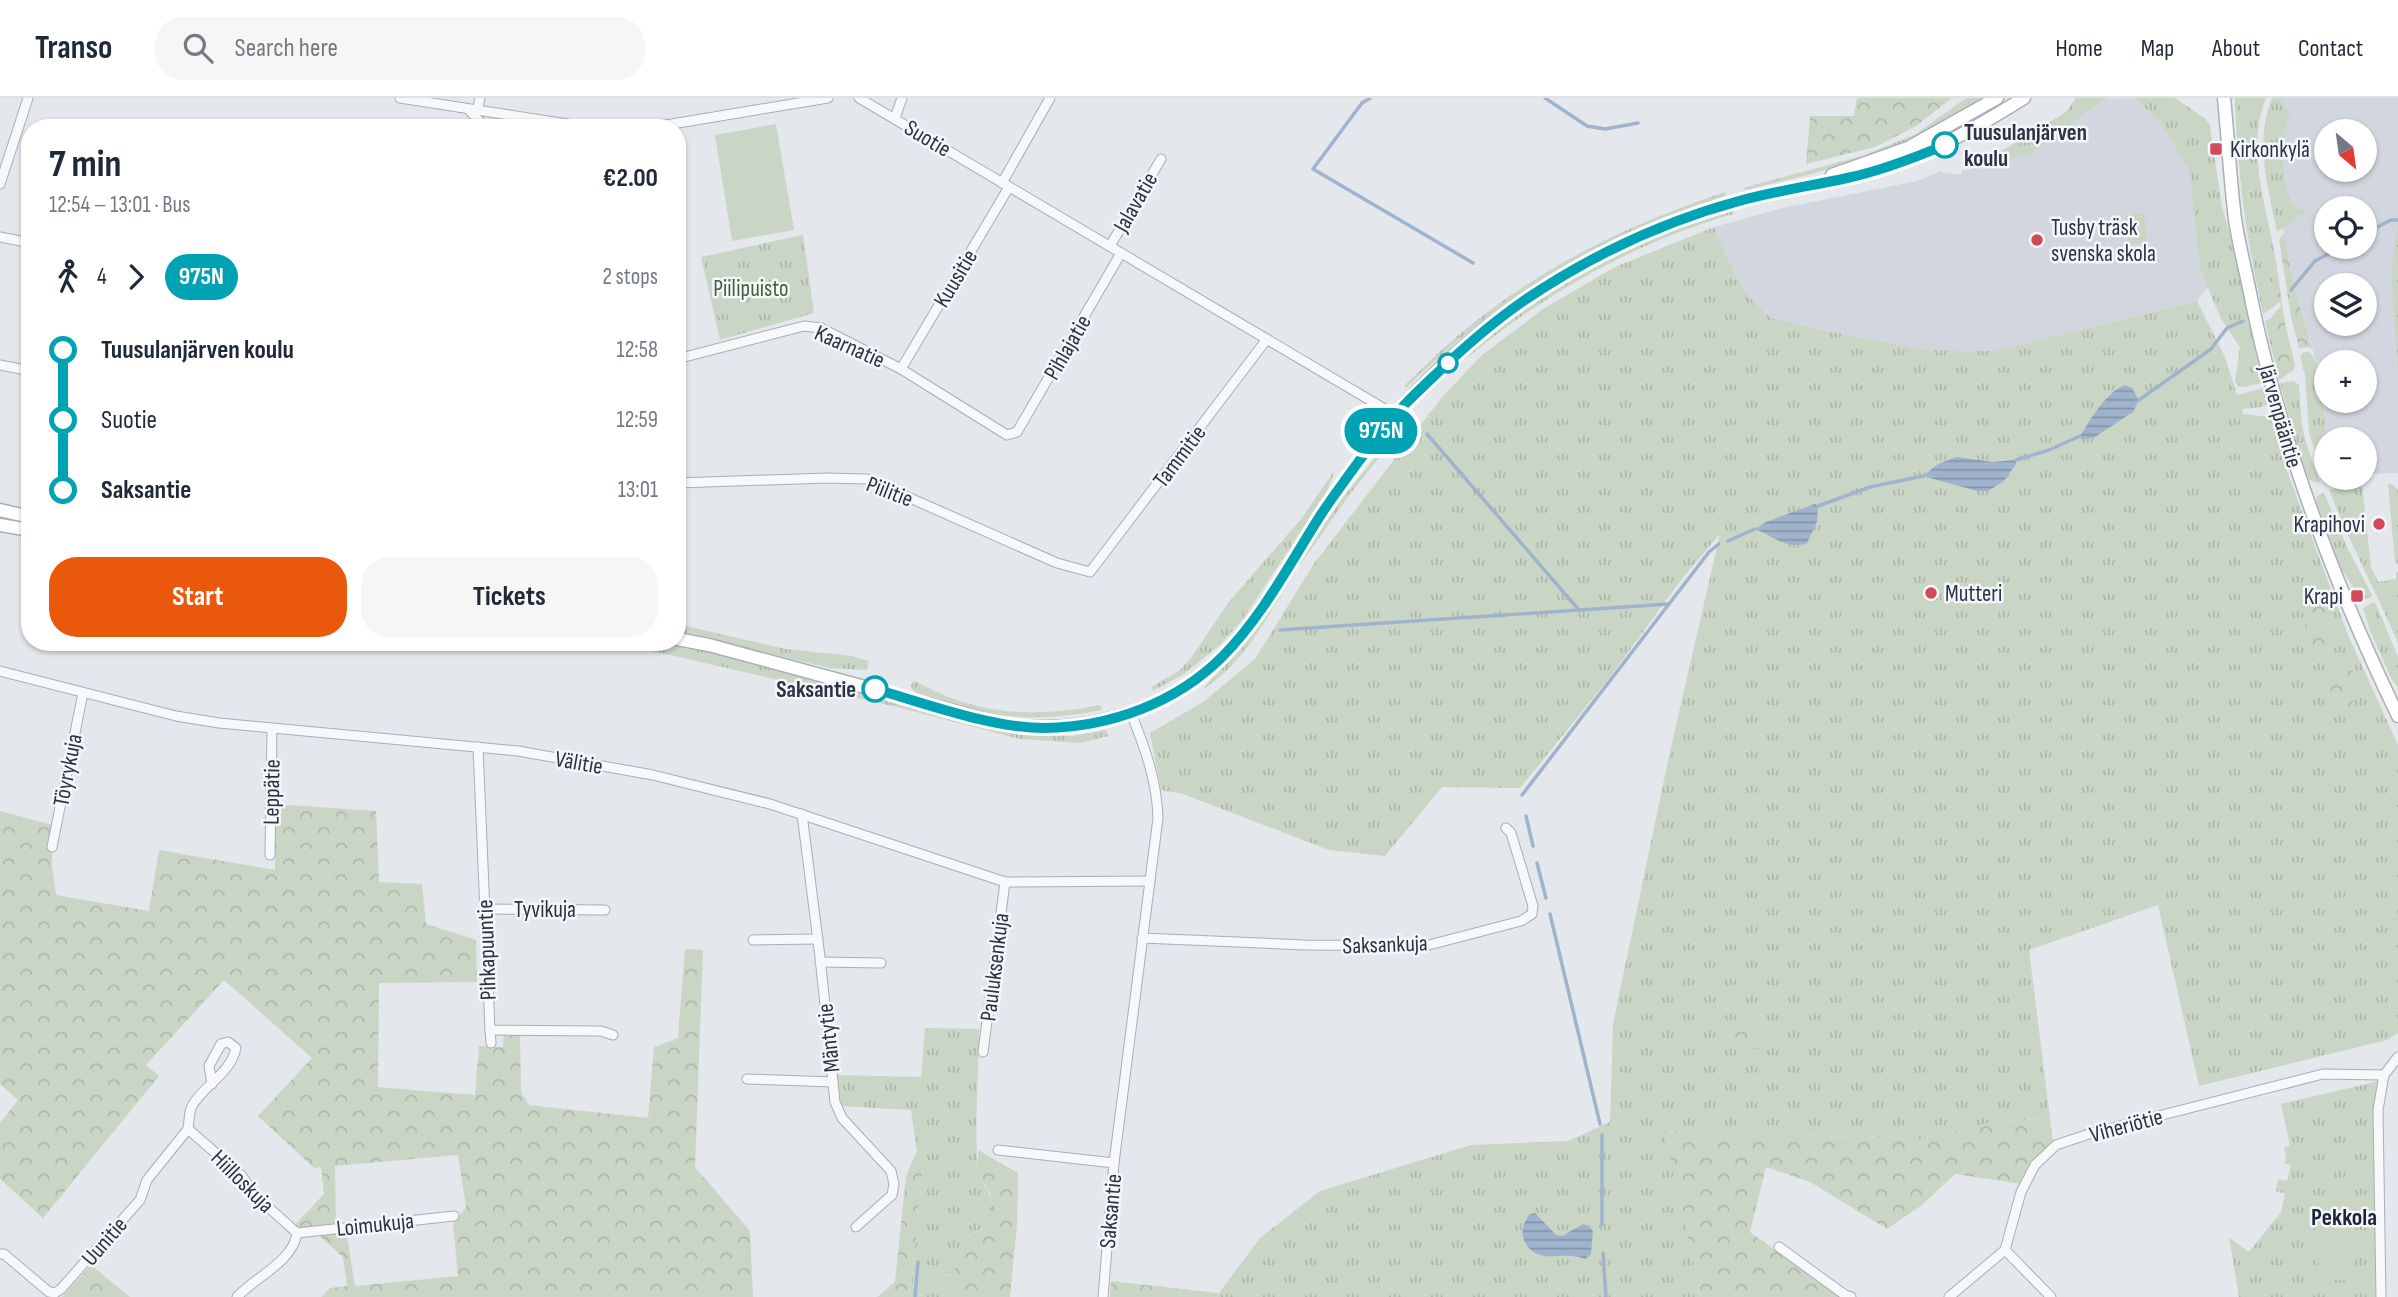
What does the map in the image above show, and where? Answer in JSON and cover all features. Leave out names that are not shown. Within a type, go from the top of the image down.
[{"type":"main road","points":[[1798,187],[1908,148],[1997,98]]},
{"type":"main road","points":[[686,641],[1011,725],[1067,727],[1109,720],[1131,713],[1185,686],[1208,670],[1232,647],[1324,511],[1395,415],[1474,338],[1522,302],[1616,247],[1663,226],[1737,201],[1849,178],[1914,158],[1946,145],[2024,98]]},
{"type":"main road","name":"Järvenpääntie","points":[[2224,98],[2236,222],[2278,412],[2331,566],[2397,710]]},
{"type":"main road","points":[[0,510],[21,515]]},
{"type":"main road","points":[[0,525],[21,528]]},
{"type":"street","points":[[21,119],[28,98]]},
{"type":"street","points":[[400,98],[529,119]]},
{"type":"street","points":[[473,111],[480,98]]},
{"type":"street","points":[[686,121],[782,102],[828,98]]},
{"type":"street","name":"Suotie","points":[[859,98],[1395,415]]},
{"type":"street","points":[[895,118],[902,98]]},
{"type":"street","name":"Kuusitie","points":[[901,369],[1006,185],[1050,98]]},
{"type":"street","points":[[473,111],[479,119]]},
{"type":"street","points":[[0,184],[21,120]]},
{"type":"street","name":"Jalavatie","points":[[1110,246],[1161,159]]},
{"type":"street","points":[[0,237],[21,241]]},
{"type":"street","name":"Pihlajatie","points":[[1007,435],[1017,432],[1024,421],[1121,253]]},
{"type":"street","name":"Kaarnatie","points":[[686,357],[804,326],[821,328],[901,369],[1007,435]]},
{"type":"street","name":"Tammitie","points":[[1090,572],[1267,339]]},
{"type":"street","points":[[0,365],[21,369]]},
{"type":"street","name":"Piilitie","points":[[686,483],[867,479],[1056,563],[1090,572]]},
{"type":"street","name":"Välitie","points":[[0,671],[176,716],[272,729],[528,753],[653,775],[770,804],[1005,882],[1150,881]]},
{"type":"street","name":"Töyrykuja","points":[[52,847],[83,693]]},
{"type":"street","name":"Saksantie","points":[[1103,1297],[1114,1163],[1158,818],[1158,795],[1142,738],[1131,713]]},
{"type":"street","name":"Leppätie","points":[[270,855],[272,729]]},
{"type":"street","name":"Pihkapuuntie","points":[[478,747],[490,1030],[601,1031],[613,1035]]},
{"type":"street","name":"Mäntytie","points":[[802,814],[835,1102],[842,1118],[891,1171],[894,1184],[892,1195],[856,1227]]},
{"type":"street","name":"Saksankuja","points":[[1142,939],[1425,946],[1521,921],[1532,914],[1533,906],[1511,833],[1506,828]]},
{"type":"street","name":"Pauluksenkuja","points":[[984,1052],[1005,882]]},
{"type":"street","name":"Tyvikuja","points":[[485,909],[605,910]]},
{"type":"street","points":[[753,940],[818,939]]},
{"type":"street","points":[[820,962],[881,963]]},
{"type":"street","points":[[490,1030],[491,1043]]},
{"type":"street","points":[[2381,1297],[2378,1110],[2384,1075],[2398,1057]]},
{"type":"street","name":"Viheriötie","points":[[2005,1250],[2021,1192],[2035,1166],[2056,1145],[2323,1074],[2384,1075]]},
{"type":"street","points":[[747,1079],[833,1082]]},
{"type":"street","points":[[188,1129],[191,1107],[212,1084]]},
{"type":"street","name":"Hiilloskuja","points":[[188,1129],[242,1176],[255,1195],[297,1233]]},
{"type":"street","name":"Uunitie","points":[[0,1254],[4,1254],[49,1292],[55,1293],[140,1200],[147,1180],[188,1129]]},
{"type":"street","points":[[998,1150],[1114,1163]]},
{"type":"street","name":"Loimukuja","points":[[297,1233],[454,1216]]},
{"type":"street","points":[[237,1297],[248,1285],[274,1267],[295,1242],[297,1233]]},
{"type":"street","points":[[1779,1247],[1845,1296],[1851,1297]]},
{"type":"street","points":[[1949,1297],[2005,1250],[2051,1297]]},
{"type":"shaded area","name":"Tuusulanjärven koulu","points":[[2135,98],[2159,121],[2189,170],[2200,269],[2209,286],[2197,301],[1994,351],[1927,350],[1771,318],[1743,288],[1714,227],[1783,208],[1917,181],[1941,171],[1961,175],[1962,171],[2029,155],[2105,99]]},
{"type":"shaded area","points":[[2275,98],[2398,98],[2398,217],[2391,273],[2398,384],[2398,473],[2377,474],[2377,427],[2324,427],[2323,413],[2377,413],[2377,350],[2314,350],[2314,355],[2290,269],[2268,143]]},
{"type":"green space","points":[[1857,98],[1952,98],[1916,126],[1875,147],[1806,164],[1810,116],[1854,116]]},
{"type":"green space","points":[[1966,98],[1986,98],[1925,134],[1875,155],[1746,190],[1743,188],[1862,156],[1916,134]]},
{"type":"green space","points":[[2076,98],[2109,98],[2029,155],[1971,169],[2066,112]]},
{"type":"green space","points":[[2135,98],[2175,98],[2206,119],[2210,127],[2222,207],[2232,241],[2262,383],[2244,387],[2235,382],[2240,347],[2221,319],[2200,269],[2189,170],[2159,121]]},
{"type":"green space","points":[[2235,98],[2266,98],[2257,140],[2258,161],[2277,268],[2269,278],[2272,308],[2263,314],[2244,207]]},
{"type":"green space","points":[[2272,98],[2283,98],[2280,104],[2291,112],[2284,139],[2285,183],[2298,211],[2304,208],[2305,213],[2277,232],[2263,147]]},
{"type":"green space","points":[[776,124],[794,230],[732,241],[715,135]]},
{"type":"green space","points":[[1725,192],[1723,197],[1633,232],[1553,273],[1479,324],[1406,388],[1404,386],[1471,325],[1530,282],[1624,231]]},
{"type":"green space","points":[[1735,210],[1733,214],[1660,240],[1591,273],[1525,314],[1463,361],[1488,336],[1518,313],[1589,269],[1665,233]]},
{"type":"green space","points":[[2144,213],[2147,243],[2128,245],[2125,215]]},
{"type":"green space","points":[[2398,217],[2398,384],[2391,273]]},
{"type":"green space","points":[[1714,227],[1743,288],[1771,318],[1927,350],[1994,351],[2197,301],[2225,357],[2237,395],[2263,388],[2268,404],[2242,409],[2243,414],[2270,417],[2287,471],[2348,635],[2398,745],[2398,1033],[2387,1040],[2199,1086],[2158,905],[2029,950],[2050,1119],[1997,1121],[1921,1139],[1665,1131],[1701,1297],[1216,1297],[1260,1238],[1320,1191],[1471,1145],[1568,1141],[1610,1122],[1613,1024],[1669,756],[1720,534],[1684,576],[1607,681],[1520,788],[1442,787],[1385,856],[1329,850],[1183,794],[1161,790],[1150,733],[1203,702],[1255,659],[1313,565],[1443,396],[1481,356],[1543,309],[1615,267]]},
{"type":"green space","points":[[2284,234],[2290,269],[2312,349],[2299,348],[2291,317],[2279,239]]},
{"type":"green space","name":"Piilipuisto","points":[[803,235],[814,313],[720,340],[701,257]]},
{"type":"green space","points":[[2277,268],[2285,324],[2295,364],[2294,370],[2279,380],[2265,321],[2281,306],[2280,302],[2272,308],[2269,278]]},
{"type":"green space","points":[[2309,352],[2314,359],[2314,413],[2324,413],[2325,427],[2314,427],[2314,448],[2309,433],[2305,375],[2300,356]]},
{"type":"green space","points":[[2293,381],[2299,385],[2302,425],[2314,465],[2314,482],[2309,480],[2299,454],[2280,383]]},
{"type":"green space","points":[[1388,442],[1390,444],[1350,494],[1300,565],[1298,563],[1343,497]]},
{"type":"green space","points":[[1335,470],[1327,492],[1243,619],[1220,645],[1184,674],[1153,691],[1151,687],[1179,671],[1191,658],[1228,603],[1301,519]]},
{"type":"green space","points":[[2388,484],[2398,490],[2398,564],[2395,563]]},
{"type":"green space","points":[[2329,490],[2363,490],[2371,567],[2378,582],[2396,579],[2398,572],[2398,643]]},
{"type":"green space","points":[[2324,493],[2347,547],[2372,595],[2370,598],[2360,601],[2340,567],[2316,501],[2317,496]]},
{"type":"green space","points":[[1293,569],[1296,571],[1244,651],[1232,666],[1203,689],[1255,629]]},
{"type":"green space","points":[[2322,598],[2330,636],[2321,658],[2309,659],[2303,602]]},
{"type":"green space","points":[[2373,602],[2398,657],[2398,687],[2392,680],[2371,633],[2363,608]]},
{"type":"green space","points":[[686,626],[786,649],[851,656],[869,661],[867,670],[829,668],[686,633]]},
{"type":"green space","points":[[686,647],[726,656],[973,725],[1020,735],[1072,736],[1106,730],[1109,736],[1079,743],[1020,739],[901,708],[652,651],[686,651]]},
{"type":"green space","points":[[2332,662],[2351,670],[2365,690],[2348,707],[2319,689]]},
{"type":"green space","points":[[914,681],[954,699],[989,709],[1045,712],[1100,705],[1102,710],[1047,717],[992,714],[917,693],[911,685]]},
{"type":"green space","points":[[275,804],[376,811],[379,882],[422,884],[426,924],[476,940],[477,982],[379,983],[378,1087],[475,1095],[479,1046],[503,1047],[504,1034],[520,1035],[521,1092],[529,1105],[648,1118],[654,1047],[678,1038],[685,949],[703,950],[695,1167],[750,1231],[753,1297],[321,1297],[330,1288],[347,1286],[343,1257],[316,1233],[346,1230],[355,1286],[458,1276],[453,1224],[466,1207],[458,1155],[335,1166],[336,1224],[298,1230],[294,1226],[324,1194],[321,1167],[314,1168],[258,1116],[312,1058],[224,980],[146,1065],[159,1076],[43,1218],[0,1179],[0,1123],[18,1100],[0,1084],[0,811],[52,825],[52,866],[56,895],[149,911],[159,850],[275,870]]},
{"type":"green space","points":[[1745,1019],[1754,1022],[1765,1038],[1763,1047],[1740,1047],[1721,1033],[1729,1027],[1738,1031]]},
{"type":"green space","points":[[925,1028],[979,1029],[978,1170],[992,1204],[992,1210],[982,1218],[983,1228],[969,1236],[952,1274],[946,1276],[942,1297],[910,1297],[924,1157],[917,1151],[911,1110],[841,1106],[837,1075],[921,1077]]},
{"type":"green space","points":[[2379,1081],[2374,1110],[2376,1297],[2239,1297],[2229,1237],[2249,1252],[2281,1212],[2285,1194],[2276,1191],[2278,1179],[2287,1181],[2291,1165],[2284,1164],[2284,1147],[2290,1146],[2281,1104]]},
{"type":"green space","points":[[2050,1119],[2053,1144],[2022,1184],[1955,1174],[1922,1205],[1887,1229],[1810,1182],[1766,1167],[1750,1232],[1840,1297],[1701,1297],[1664,1131],[1921,1139],[1997,1121]]},
{"type":"green space","points":[[978,1150],[1018,1173],[1017,1224],[1010,1297],[942,1297],[946,1276],[952,1274],[969,1236],[983,1229],[982,1218],[992,1210],[991,1195],[978,1174]]},
{"type":"green space","points":[[917,1151],[924,1157],[910,1297],[877,1297],[895,1282],[906,1176]]},
{"type":"green space","points":[[2342,1204],[2348,1279],[2320,1281],[2314,1207]]},
{"type":"green space","points":[[91,1265],[130,1297],[62,1297]]},
{"type":"green space","points":[[1111,1281],[1218,1293],[1216,1297],[1110,1297]]},
{"type":"water","points":[[2125,385],[2132,388],[2139,400],[2133,412],[2095,437],[2082,440],[2080,436],[2099,407]]},
{"type":"water","points":[[1957,457],[1992,462],[2016,460],[2016,464],[2004,481],[1988,491],[1977,491],[1923,476],[1938,464]]},
{"type":"water","points":[[1815,504],[1818,506],[1817,522],[1807,543],[1786,544],[1755,529],[1766,522]]},
{"type":"water","points":[[1535,1213],[1556,1235],[1562,1236],[1583,1224],[1590,1226],[1593,1232],[1591,1254],[1585,1259],[1577,1256],[1543,1256],[1529,1248],[1522,1233],[1523,1226],[1530,1214]]},
{"type":"waterway","points":[[1370,98],[1362,103],[1313,169],[1473,263]]},
{"type":"waterway","points":[[1545,98],[1587,126],[1605,129],[1638,123]]},
{"type":"waterway","points":[[2377,227],[2391,220],[2398,220]]},
{"type":"waterway","points":[[2291,290],[2319,259]]},
{"type":"waterway","points":[[2139,400],[2211,349],[2227,328],[2243,321]]},
{"type":"waterway","points":[[1427,434],[1579,610]]},
{"type":"waterway","points":[[2016,460],[2049,450],[2080,436]]},
{"type":"waterway","points":[[1818,506],[1870,487],[1923,476]]},
{"type":"waterway","points":[[1728,541],[1755,529]]},
{"type":"waterway","points":[[1522,795],[1709,552],[1719,544]]},
{"type":"waterway","points":[[1280,630],[1669,604]]},
{"type":"waterway","points":[[1526,816],[1533,846]]},
{"type":"waterway","points":[[1537,863],[1546,898]]},
{"type":"waterway","points":[[1550,914],[1600,1124]]},
{"type":"waterway","points":[[1602,1135],[1602,1225]]},
{"type":"waterway","points":[[1603,1253],[1606,1297]]},
{"type":"waterway","points":[[915,1297],[918,1262]]},
{"type":"bus line","name":"975N","points":[[875,689],[998,723],[1045,728],[1109,720],[1142,709],[1168,696],[1208,670],[1243,634],[1324,511],[1381,432],[1410,398],[1474,338],[1522,302],[1616,247],[1663,226],[1737,201],[1849,178],[1914,158],[1945,145]]},
{"type":"place","name":"Tuusulanjärven koulu","points":[[1945,145]]},
{"type":"place","name":"Kirkonkylä","points":[[2216,149]]},
{"type":"place","name":"Tusby träsk svenska skola","points":[[2037,240]]},
{"type":"place","name":"Krapihovi","points":[[2379,524]]},
{"type":"place","name":"Mutteri","points":[[1931,593]]},
{"type":"place","name":"Krapi","points":[[2357,596]]},
{"type":"place","name":"Saksantie","points":[[875,689]]},
{"type":"district","name":"Pekkola","points":[[2344,1217]]}]
